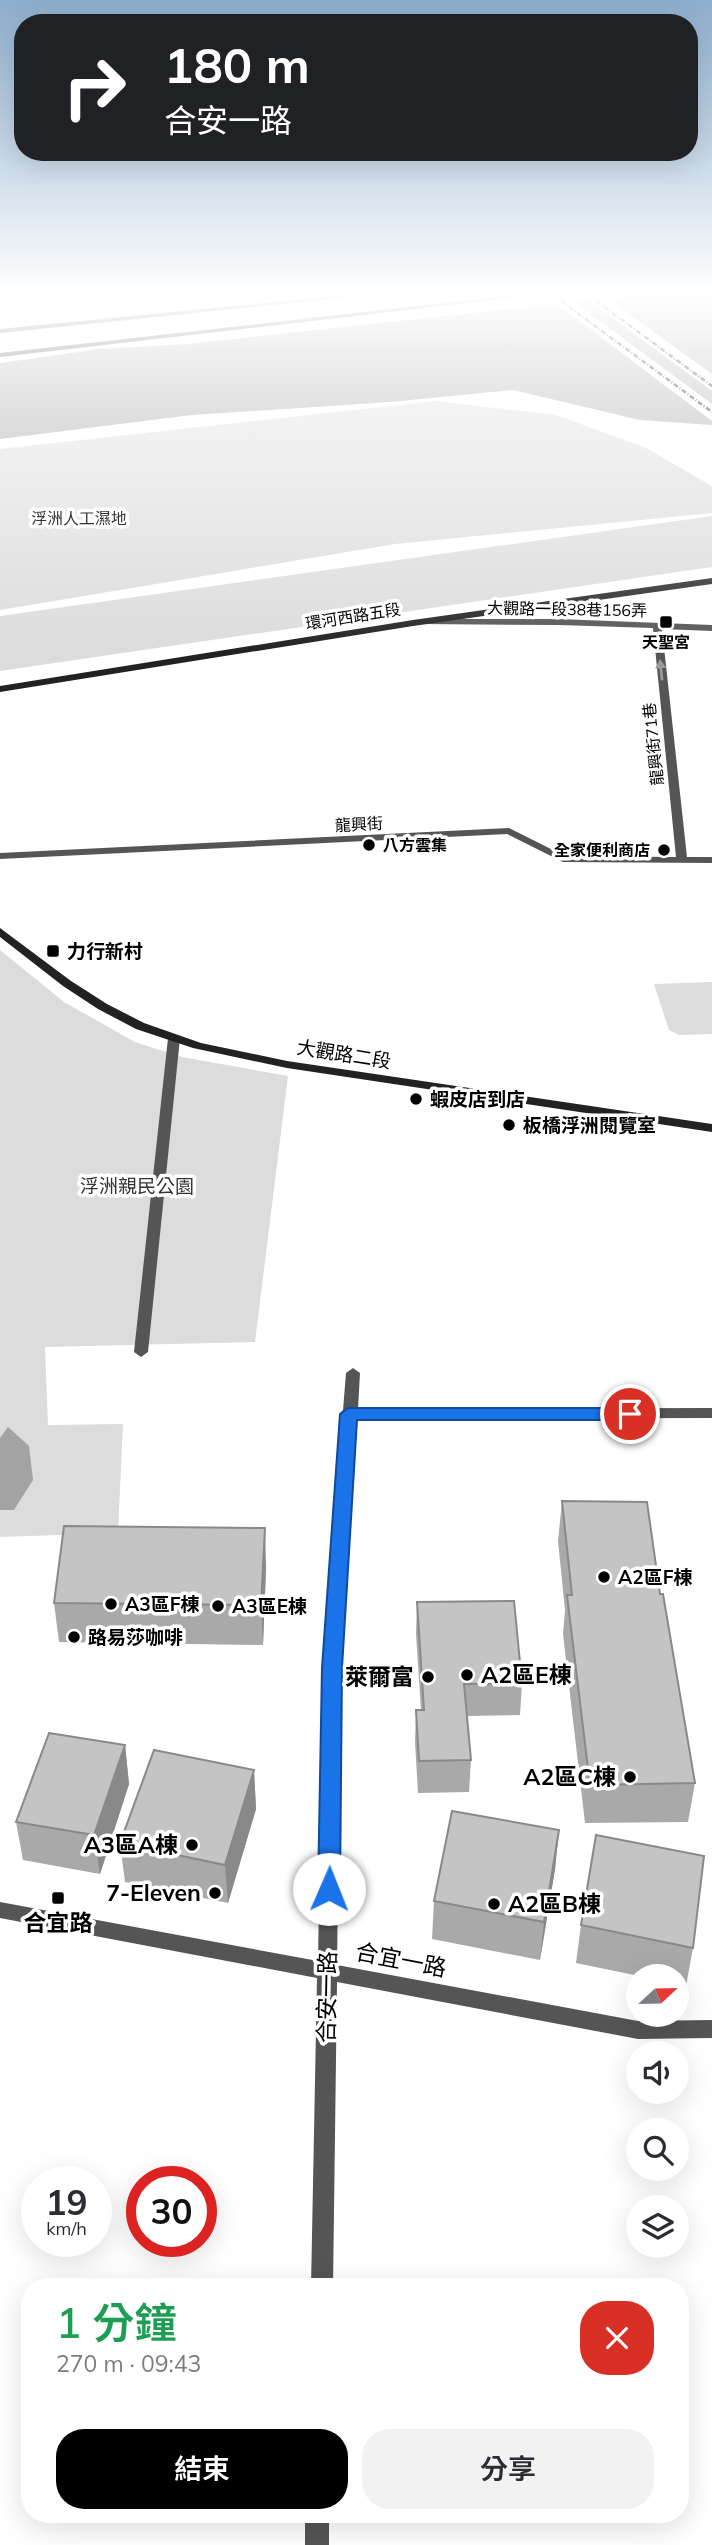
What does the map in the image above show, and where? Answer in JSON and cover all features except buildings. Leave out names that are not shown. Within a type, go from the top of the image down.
[{"type":"street","name":"環河西路五段","points":[[0,689],[420,622],[712,581]]},
{"type":"street","name":"大觀路一段38巷156弄","points":[[420,622],[712,628]]},
{"type":"street","name":"龍興街71巷","points":[[657,626],[682,859]]},
{"type":"street","name":"龍興街","points":[[0,856],[509,831],[563,859],[712,860]]},
{"type":"street","name":"大觀路二段","points":[[0,932],[64,983],[130,1021],[174,1038],[248,1058],[450,1092],[712,1128]]},
{"type":"street","points":[[141,1352],[174,1038]]},
{"type":"street","name":"合安一路","points":[[322,2278],[332,1668],[353,1373]]},
{"type":"street","points":[[348,1414],[712,1413]]},
{"type":"street","name":"合宜一路","points":[[0,1910],[638,2030],[712,2029]]},
{"type":"street","points":[[317,2523],[317,2545]]},
{"type":"green space","name":"浮洲人工濕地","points":[[319,414],[545,414],[556,415],[646,448],[712,486],[712,513],[395,544],[0,610],[0,449]]},
{"type":"green space","points":[[712,516],[712,567],[0,671],[0,616]]},
{"type":"green space","name":"浮洲親民公園","points":[[0,950],[64,1002],[135,1042],[182,1057],[288,1076],[255,1342],[45,1347],[48,1425],[123,1424],[118,1533],[0,1537]]},
{"type":"green space","points":[[712,982],[712,1034],[679,1035],[669,1030],[654,984]]},
{"type":"shaded area","points":[[0,414],[211,414],[192,415],[0,439]]},
{"type":"shaded area","points":[[614,414],[712,414],[712,425],[640,420]]},
{"type":"shaded area","points":[[8,1427],[29,1446],[33,1480],[14,1510],[0,1510],[0,1438]]},
{"type":"pier","points":[[702,414],[712,414],[712,421]]},
{"type":"place","name":"天聖宮","points":[[666,622]]},
{"type":"place","name":"八方雲集","points":[[369,845]]},
{"type":"place","name":"全家便利商店","points":[[664,850]]},
{"type":"place","name":"力行新村","points":[[53,951]]},
{"type":"place","name":"蝦皮店到店","points":[[416,1099]]},
{"type":"place","name":"板橋浮洲閱覽室","points":[[509,1125]]},
{"type":"place","name":"A2區F棟","points":[[604,1577]]},
{"type":"place","name":"A3區F棟","points":[[111,1604]]},
{"type":"place","name":"A3區E棟","points":[[218,1606]]},
{"type":"place","name":"路易莎咖啡","points":[[74,1637]]},
{"type":"place","name":"A2區E棟","points":[[467,1675]]},
{"type":"place","name":"萊爾富","points":[[428,1677]]},
{"type":"place","name":"A2區C棟","points":[[630,1777]]},
{"type":"place","name":"A3區A棟","points":[[192,1845]]},
{"type":"place","name":"7-Eleven","points":[[215,1893]]},
{"type":"place","name":"合宜路","points":[[58,1898]]},
{"type":"place","name":"A2區B棟","points":[[494,1904]]},
{"type":"route","points":[[329,1889],[332,1668],[348,1414],[630,1414]]}]
